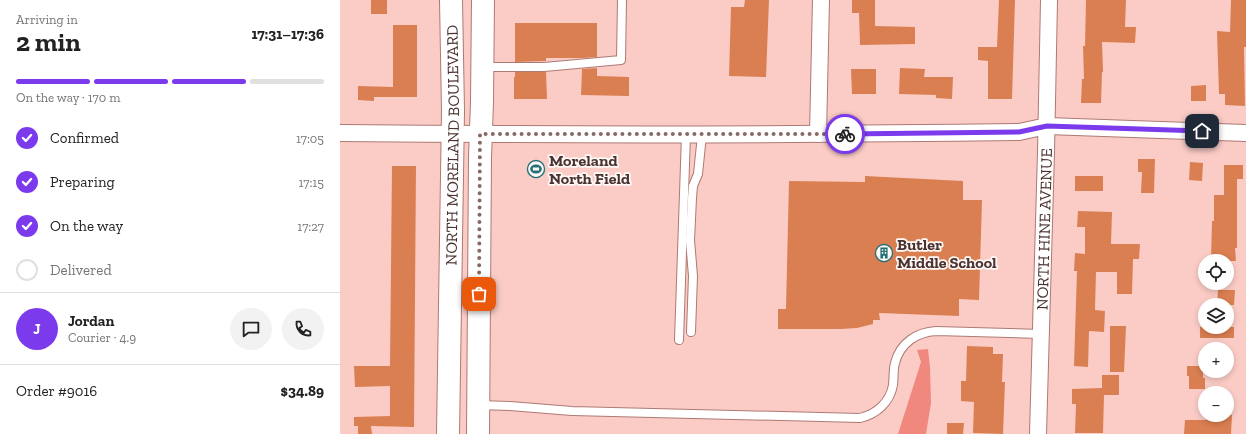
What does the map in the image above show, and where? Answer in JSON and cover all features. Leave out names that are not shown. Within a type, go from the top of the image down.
[{"type":"street","name":"NORTH MORELAND BOULEVARD","points":[[448,434],[452,134],[451,0]]},
{"type":"street","name":"NORTH MORELAND BOULEVARD","points":[[478,434],[480,134],[483,58],[483,0]]},
{"type":"street","points":[[818,134],[821,0]]},
{"type":"street","name":"NORTH HINE AVENUE","points":[[1038,434],[1049,0]]},
{"type":"street","points":[[452,48],[483,58]]},
{"type":"street","points":[[340,133],[694,135],[818,134],[1019,132],[1047,126],[1246,133]]},
{"type":"street","points":[[451,231],[479,231]]},
{"type":"lane","points":[[483,58],[544,67],[621,60],[622,0]]},
{"type":"lane","points":[[691,332],[693,276],[690,240],[693,186],[698,174],[694,135]]},
{"type":"lane","points":[[679,340],[694,135]]},
{"type":"lane","points":[[478,406],[510,406],[572,411],[860,418],[875,412],[886,401],[893,386],[897,355],[900,349],[911,338],[926,332],[936,331],[1041,334]]},
{"type":"shaded area","points":[[928,349],[931,403],[926,434],[898,434],[921,362],[917,350]]},
{"type":"building","points":[[371,0],[387,0],[387,14],[371,14]]},
{"type":"building","points":[[745,0],[769,0],[766,77],[729,76],[731,7],[744,7]]},
{"type":"building","points":[[852,0],[875,0],[875,26],[915,27],[915,44],[860,45],[859,13],[852,13]]},
{"type":"building","points":[[999,0],[1015,0],[1012,99],[988,99],[988,61],[978,60],[978,47],[997,47]]},
{"type":"building","points":[[1086,0],[1126,0],[1125,27],[1136,27],[1135,43],[1102,42],[1103,72],[1101,103],[1081,103],[1082,79],[1084,79],[1083,46],[1085,46]]},
{"type":"building","points":[[1231,0],[1246,0],[1246,47],[1244,47],[1245,106],[1225,105],[1225,94],[1219,94],[1217,31],[1230,32]]},
{"type":"building","points":[[515,23],[597,23],[597,57],[546,58],[546,61],[515,62]]},
{"type":"building","points":[[393,25],[417,25],[417,97],[374,97],[374,101],[358,100],[358,86],[393,87]]},
{"type":"building","points":[[597,68],[597,76],[629,77],[629,96],[581,95],[582,69]]},
{"type":"building","points":[[900,68],[925,69],[924,77],[953,77],[952,99],[936,98],[936,95],[899,94]]},
{"type":"building","points":[[851,69],[876,69],[876,94],[852,94]]},
{"type":"building","points":[[515,72],[546,72],[547,99],[514,99]]},
{"type":"building","points":[[1206,85],[1206,101],[1191,101],[1191,86]]},
{"type":"building","points":[[1138,159],[1155,159],[1154,193],[1141,193],[1142,172],[1138,172]]},
{"type":"building","points":[[1190,162],[1203,163],[1202,181],[1189,180]]},
{"type":"building","points":[[1224,165],[1243,165],[1243,179],[1237,179],[1236,261],[1234,261],[1234,254],[1211,254],[1212,221],[1214,221],[1214,195],[1224,195]]},
{"type":"building","points":[[392,166],[416,166],[414,427],[371,426],[372,434],[358,434],[358,426],[354,426],[354,417],[390,416],[390,386],[355,387],[354,366],[390,366]]},
{"type":"building","name":"Butler Middle School","points":[[865,176],[963,181],[963,200],[982,200],[979,300],[959,299],[959,316],[879,313],[880,320],[873,320],[873,324],[857,328],[778,329],[778,309],[786,309],[789,181],[865,182]]},
{"type":"building","points":[[1075,176],[1103,176],[1103,191],[1075,191]]},
{"type":"building","points":[[1078,211],[1112,212],[1111,244],[1140,244],[1139,259],[1133,259],[1132,294],[1117,294],[1117,272],[1096,272],[1095,310],[1105,311],[1104,332],[1089,331],[1088,367],[1074,366],[1077,271],[1074,271],[1075,253],[1085,254],[1085,227],[1077,227]]},
{"type":"building","points":[[1218,290],[1235,290],[1234,305],[1234,298],[1217,298]]},
{"type":"building","points":[[1110,326],[1126,326],[1124,372],[1110,372]]},
{"type":"building","points":[[1200,334],[1234,334],[1234,338],[1200,338]]},
{"type":"building","points":[[967,346],[993,347],[993,354],[1003,354],[1002,382],[1005,382],[1003,434],[973,433],[974,402],[961,401],[961,381],[966,381]]},
{"type":"building","points":[[1187,366],[1198,366],[1198,378],[1205,378],[1205,386],[1198,386],[1198,389],[1189,389],[1189,376],[1187,376]]},
{"type":"building","points":[[1102,375],[1119,375],[1119,395],[1104,395],[1103,433],[1075,433],[1076,404],[1072,404],[1072,389],[1102,388]]},
{"type":"building","points":[[1185,420],[1198,420],[1198,422],[1232,422],[1231,434],[1184,434]]},
{"type":"building","points":[[947,423],[964,423],[963,434],[947,434]]},
{"type":"way so far","points":[[479,294],[480,134],[845,134]]},
{"type":"place","name":"Moreland North Field","points":[[536,169]]},
{"type":"place","name":"Butler Middle School","points":[[884,253]]},
{"type":"route","points":[[845,134],[1019,132],[1047,126],[1202,131]]}]
